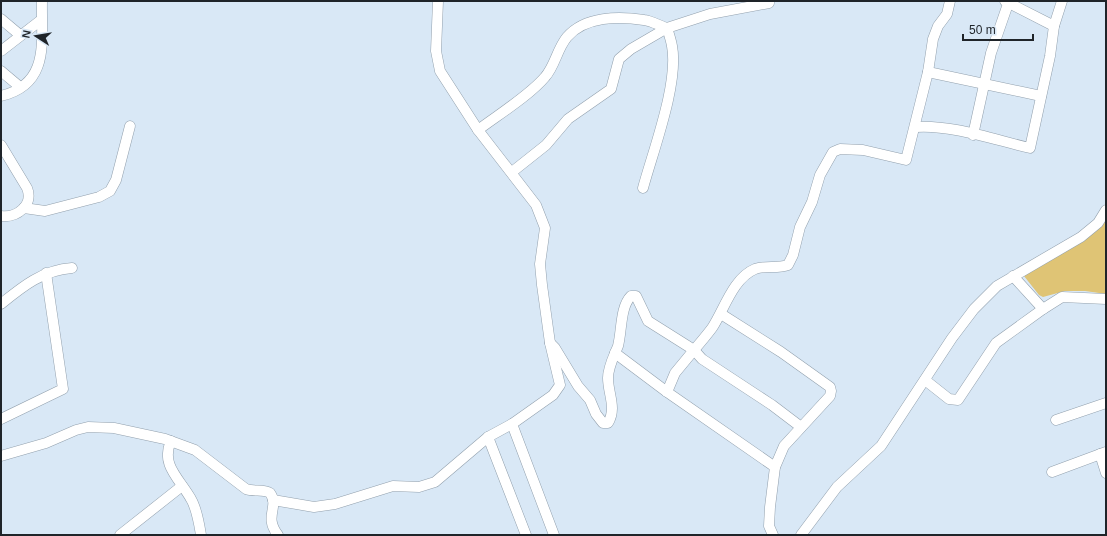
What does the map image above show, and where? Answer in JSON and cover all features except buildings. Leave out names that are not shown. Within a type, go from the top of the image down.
[{"type":"street","points":[[1,96],[15,92],[33,75],[41,57],[43,47],[41,20],[42,1]]},
{"type":"street","points":[[274,500],[314,507],[335,504],[393,486],[418,487],[435,482],[488,437],[512,424],[557,390],[560,385],[550,344],[540,264],[545,228],[536,205],[512,172],[478,130],[440,71],[436,51],[438,1]]},
{"type":"street","points":[[667,392],[675,373],[711,329],[737,286],[747,273],[768,266],[781,268],[788,266],[794,255],[800,227],[812,202],[820,175],[833,152],[840,149],[863,150],[904,160],[907,158],[928,72],[933,39],[938,26],[948,14],[950,1]]},
{"type":"street","points":[[915,127],[928,126],[943,128],[1030,148],[1050,56],[1054,26],[1062,1]]},
{"type":"street","points":[[973,135],[991,53],[1007,2],[1054,26]]},
{"type":"street","points":[[512,172],[546,145],[568,119],[611,89],[619,59],[631,49],[667,28],[710,14],[769,3]]},
{"type":"street","points":[[1,18],[20,35]]},
{"type":"street","points":[[478,130],[515,103],[545,77],[567,37],[578,27],[589,22],[603,19],[645,20],[667,28]]},
{"type":"street","points":[[1,51],[41,20]]},
{"type":"street","points":[[643,188],[670,89],[672,47],[667,28]]},
{"type":"street","points":[[1,71],[20,87]]},
{"type":"street","points":[[928,72],[1041,96]]},
{"type":"street","points":[[24,208],[45,210],[98,197],[110,191],[116,180],[130,126]]},
{"type":"street","points":[[1,145],[28,192],[28,199],[24,208],[12,216],[1,216]]},
{"type":"street","points":[[801,535],[837,487],[881,446],[952,338],[974,309],[997,286],[1081,237],[1098,223],[1106,210]]},
{"type":"street","points":[[1,304],[17,291],[46,273],[57,269],[72,268]]},
{"type":"street","points":[[1,419],[63,389],[46,273]]},
{"type":"street","points":[[1013,276],[1043,310]]},
{"type":"street","points":[[550,344],[555,348],[578,386],[590,400],[596,414],[603,423],[608,423],[611,419],[612,401],[608,378],[624,312],[631,296],[636,296],[648,320],[694,350],[702,359],[772,405],[801,427]]},
{"type":"street","points":[[925,380],[950,399],[958,400],[996,343],[1062,297],[1106,299]]},
{"type":"street","points":[[721,314],[781,352],[830,387],[831,391],[830,396],[784,446],[775,467],[769,526],[773,535]]},
{"type":"street","points":[[615,352],[667,392],[775,467]]},
{"type":"street","points":[[1056,420],[1106,402]]},
{"type":"street","points":[[512,424],[554,535]]},
{"type":"street","points":[[1,456],[46,443],[71,432],[88,427],[114,428],[171,441],[201,453],[246,490],[256,492],[268,491],[274,500],[270,521],[278,535]]},
{"type":"street","points":[[488,437],[526,535]]},
{"type":"street","points":[[171,441],[167,454],[170,467],[192,500],[201,535]]},
{"type":"street","points":[[1052,472],[1103,453],[1106,473]]},
{"type":"street","points":[[120,535],[182,486]]},
{"type":"shaded area","points":[[1106,217],[1106,294],[1085,291],[1065,291],[1043,297],[1039,295],[1024,276]]}]
